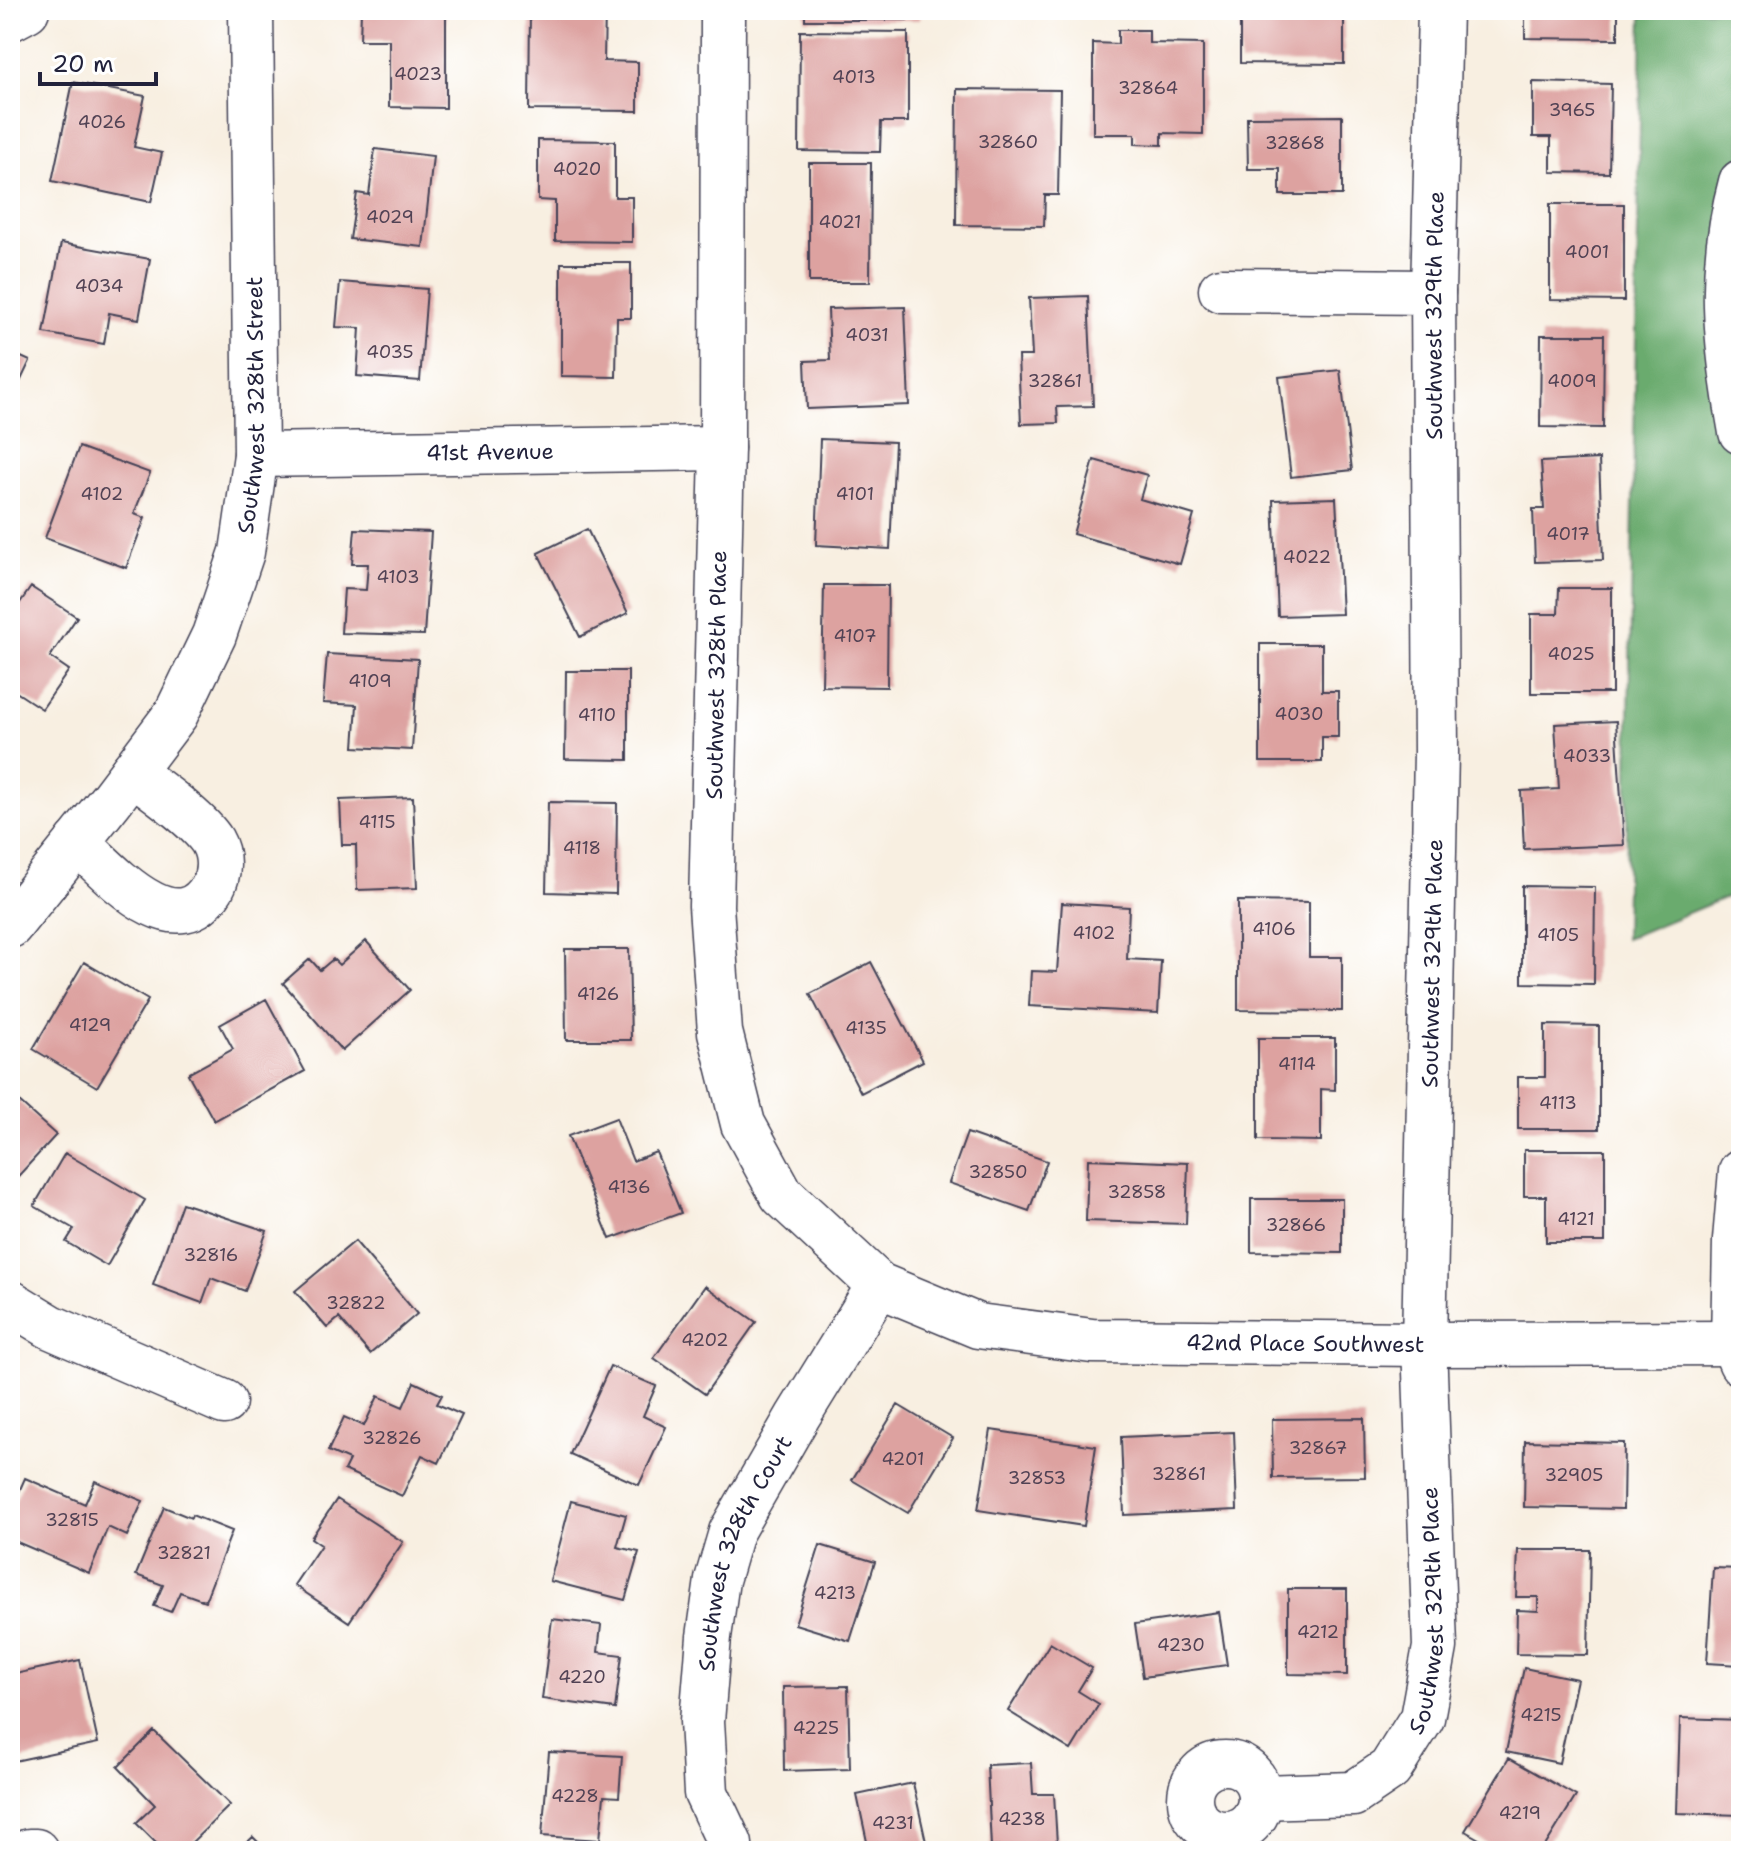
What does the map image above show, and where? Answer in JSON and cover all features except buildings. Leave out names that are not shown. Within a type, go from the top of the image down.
[{"type":"street","points":[[10,19],[27,10]]},
{"type":"street","name":"Southwest 328th Street","points":[[10,926],[176,714],[214,635],[242,552],[256,455],[251,10]]},
{"type":"street","name":"Southwest 328th Place","points":[[723,10],[722,448],[711,906],[720,1032],[743,1124],[782,1195],[879,1285]]},
{"type":"street","name":"Southwest 329th Place","points":[[1260,1797],[1353,1794],[1390,1769],[1422,1718],[1435,1647],[1424,1344],[1436,752],[1433,292],[1440,10]]},
{"type":"street","points":[[1741,182],[1730,222],[1725,275],[1728,353],[1741,432]]},
{"type":"street","points":[[1221,290],[1433,292]]},
{"type":"street","name":"41st Avenue","points":[[256,455],[722,448]]},
{"type":"street","points":[[77,842],[145,902],[160,909],[176,911],[191,907],[205,898],[214,885],[218,870],[218,854],[211,840],[201,828],[132,772]]},
{"type":"street","points":[[1738,1350],[1735,1240],[1741,1171]]},
{"type":"street","name":"42nd Place Southwest","points":[[879,1285],[978,1326],[1092,1341],[1738,1350]]},
{"type":"street","name":"Southwest 328th Court","points":[[738,1849],[706,1793],[702,1721],[717,1580],[731,1532],[879,1285]]},
{"type":"street","points":[[10,1302],[51,1327],[224,1402]]},
{"type":"street","points":[[29,1851],[36,1851]]},
{"type":"green space","points":[[1642,10],[1741,10],[1741,891],[1625,939]]}]
